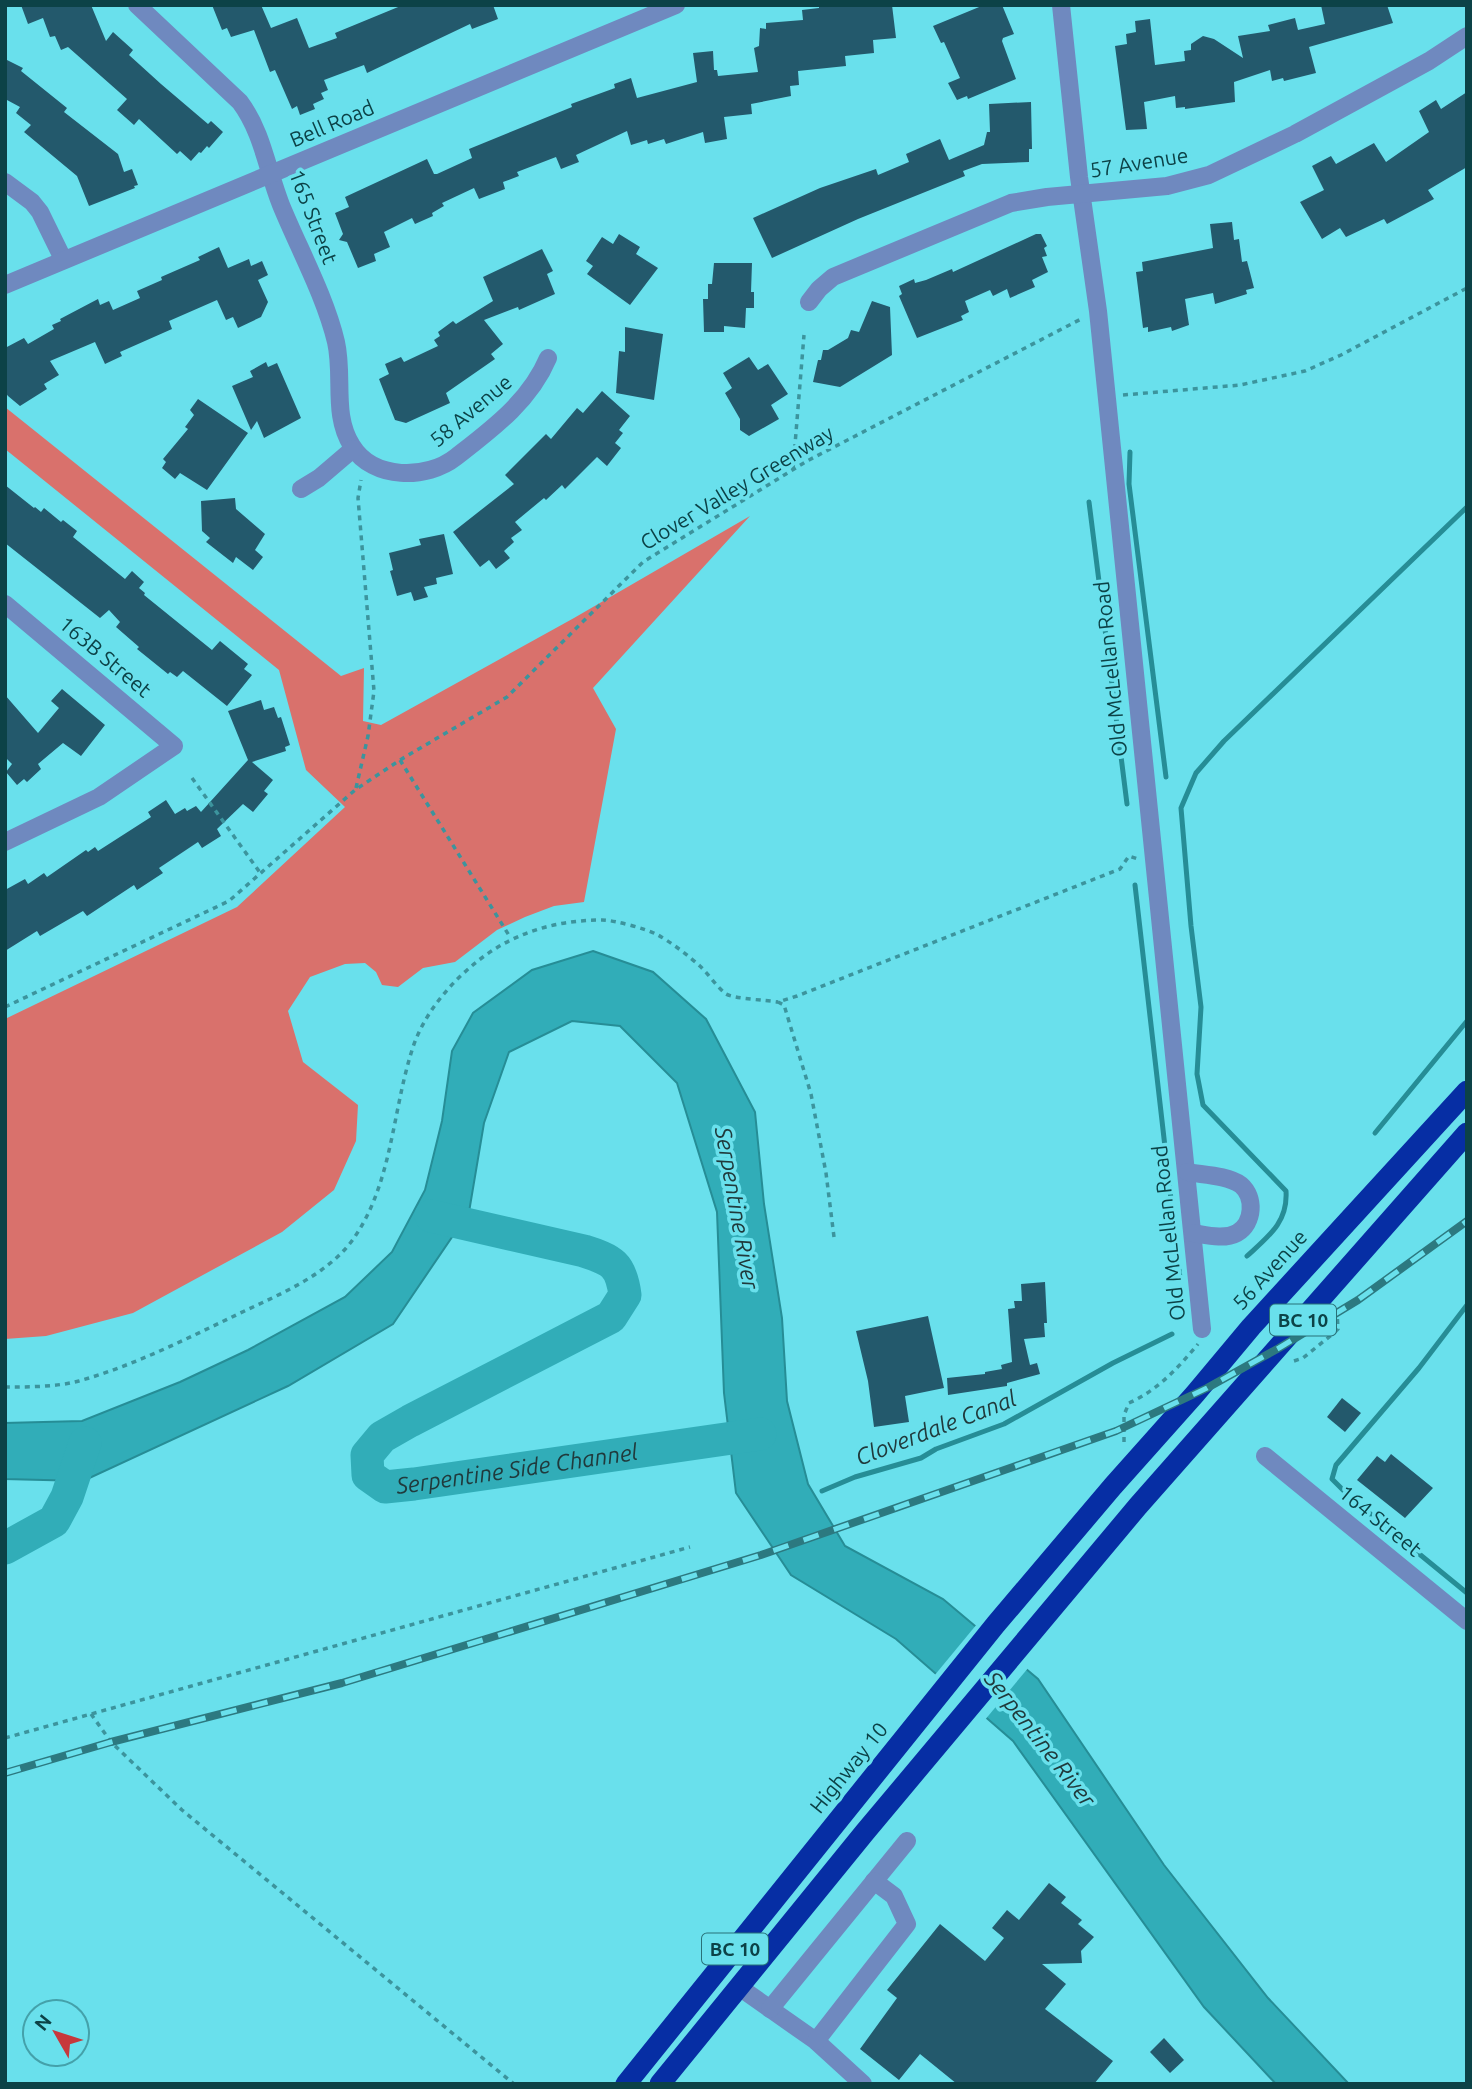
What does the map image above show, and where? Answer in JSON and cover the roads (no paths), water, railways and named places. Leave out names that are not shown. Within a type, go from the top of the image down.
[{"type":"highway","name":"56 Avenue","points":[[1117,1482],[1251,1327],[1467,1091]]},
{"type":"highway","name":"BC 10","points":[[660,2084],[865,1832],[1138,1506],[1467,1133]]},
{"type":"highway","name":"Highway 10","points":[[626,2084],[996,1624],[1117,1482]]},
{"type":"street","name":"165 Street","points":[[137,5],[240,102],[251,117],[279,201],[336,342],[341,379],[341,416],[346,435],[354,449]]},
{"type":"street","name":"Bell Road","points":[[5,285],[271,175],[632,13],[676,5]]},
{"type":"street","name":"Old McLellan Road","points":[[1061,5],[1098,311],[1153,865],[1187,1172],[1200,1336]]},
{"type":"street","name":"57 Avenue","points":[[809,302],[833,277],[994,209],[1027,200],[1167,186],[1209,175],[1307,127],[1429,61],[1467,36]]},
{"type":"street","points":[[5,181],[32,202],[40,212],[63,259]]},
{"type":"street","name":"58 Avenue","points":[[354,449],[370,463],[385,470],[419,472],[442,466],[468,448],[521,401],[541,375],[548,358]]},
{"type":"street","points":[[300,489],[319,478],[354,449]]},
{"type":"street","name":"163B Street","points":[[5,604],[174,746],[99,797],[5,842]]},
{"type":"street","points":[[1187,1172],[1232,1180],[1248,1192],[1251,1203],[1246,1225],[1236,1233],[1220,1236],[1193,1233]]},
{"type":"street","name":"164 Street","points":[[1265,1456],[1467,1620]]},
{"type":"street","points":[[770,2009],[907,1841]]},
{"type":"street","points":[[816,2041],[907,1924],[894,1896],[874,1881]]},
{"type":"street","points":[[739,1987],[816,2041],[863,2084]]},
{"type":"water","name":"Serpentine River","points":[[593,951],[653,972],[706,1019],[755,1112],[764,1204],[782,1318],[787,1401],[808,1484],[845,1546],[943,1599],[1038,1679],[1164,1865],[1268,1998],[1349,2084],[1276,2084],[1204,2007],[1013,1741],[896,1639],[791,1575],[736,1493],[724,1393],[717,1212],[677,1083],[620,1026],[572,1021],[509,1052],[484,1123],[469,1212],[393,1324],[288,1386],[83,1481],[5,1479],[5,1423],[82,1421],[180,1382],[248,1350],[345,1297],[392,1252],[425,1190],[442,1121],[452,1051],[473,1013],[532,970]]},
{"type":"waterway","points":[[1130,452],[1129,484],[1166,777]]},
{"type":"waterway","points":[[1089,502],[1127,804]]},
{"type":"waterway","points":[[1247,1256],[1276,1228],[1284,1211],[1286,1191],[1203,1105],[1197,1074],[1201,1007],[1181,808],[1196,773],[1224,741],[1467,507]]},
{"type":"waterway","points":[[1135,885],[1180,1278]]},
{"type":"waterway","name":"Cloverdale Canal","points":[[1375,1133],[1467,1021]]},
{"type":"waterway","name":"Serpentine Side Channel","points":[[431,1216],[602,1257],[618,1270],[625,1295],[611,1317],[382,1437],[367,1455],[368,1475],[385,1487],[760,1434]]},
{"type":"waterway","points":[[1467,1305],[1419,1368],[1336,1465],[1332,1479],[1352,1499],[1467,1593]]},
{"type":"waterway","name":"Cloverdale Canal","points":[[822,1491],[855,1477],[921,1458],[936,1449],[1004,1424],[1113,1363],[1172,1334]]},
{"type":"waterway","name":"Serpentine Side Channel","points":[[5,1548],[54,1521],[67,1497],[85,1443]]},
{"type":"railway","points":[[5,1773],[111,1742],[342,1683],[761,1555],[1116,1431],[1207,1388],[1279,1348],[1358,1300],[1467,1221]]}]
